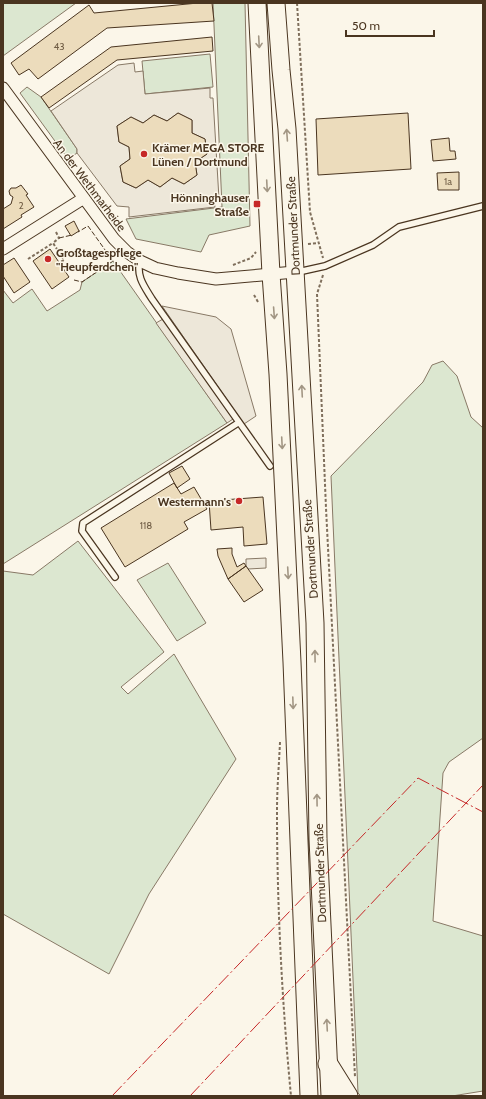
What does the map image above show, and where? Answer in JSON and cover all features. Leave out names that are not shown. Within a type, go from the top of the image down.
[{"type":"highway","points":[[328,1064],[351,1089]]},
{"type":"main road","name":"Dortmunder Straße","points":[[257,3],[278,374],[292,662],[309,1096]]},
{"type":"main road","name":"Dortmunder Straße","points":[[276,3],[280,70],[287,129],[315,623],[318,839],[330,1096]]},
{"type":"street","name":"An der Wethmarheide","points":[[3,88],[114,239],[127,252],[140,261],[155,268],[216,279],[295,272]]},
{"type":"street","points":[[3,248],[84,198]]},
{"type":"lane","points":[[295,272],[325,266],[373,245],[398,227],[483,206]]},
{"type":"lane","points":[[140,261],[137,269],[141,281],[152,299],[238,423],[270,466]]},
{"type":"lane","points":[[115,577],[82,531],[83,523],[238,423]]},
{"type":"path","points":[[297,3],[310,212],[325,266],[317,294],[351,1089]]},
{"type":"path","points":[[28,259],[59,238],[56,232]]},
{"type":"path","points":[[52,243],[64,260],[59,263]]},
{"type":"path","points":[[226,267],[251,258]]},
{"type":"path","points":[[254,295],[260,307]]},
{"type":"path","points":[[280,735],[277,811],[280,926],[285,1028],[291,1096]]},
{"type":"green space","points":[[3,3],[76,3],[3,56]]},
{"type":"green space","points":[[213,3],[245,3],[250,226],[209,235],[201,252],[136,239],[126,219],[222,207]]},
{"type":"green space","points":[[210,54],[213,87],[145,94],[142,61]]},
{"type":"green space","points":[[27,87],[41,97],[77,149],[77,153],[68,159],[20,93]]},
{"type":"green space","points":[[113,261],[227,423],[3,564],[3,290],[13,303],[32,289],[47,311],[80,290],[82,282]]},
{"type":"green space","points":[[443,361],[457,376],[471,417],[483,428],[483,738],[449,762],[443,773],[433,921],[483,936],[483,1091],[452,1096],[361,1096],[358,1093],[331,476],[423,382],[432,365]]},
{"type":"green space","points":[[78,541],[164,652],[121,687],[128,694],[174,654],[236,759],[149,894],[109,974],[3,914],[3,571],[33,575]]},
{"type":"green space","points":[[168,563],[206,623],[177,641],[137,580]]},
{"type":"shaded area","points":[[134,63],[135,72],[143,71],[145,94],[210,88],[210,98],[213,98],[219,199],[214,201],[215,207],[129,217],[129,207],[117,206],[77,153],[77,149],[51,111],[118,65]],"holes":[[[178,113],[192,120],[192,133],[205,139],[207,154],[195,162],[197,175],[184,184],[172,178],[160,187],[148,180],[136,188],[123,182],[120,166],[130,159],[129,147],[119,142],[117,126],[131,117],[143,123],[154,115],[167,121]]]},
{"type":"shaded area","points":[[162,306],[216,317],[231,329],[256,416],[244,424]]},
{"type":"shaded area","points":[[163,319],[233,419],[227,423],[156,323]]},
{"type":"shaded area","points":[[266,558],[266,568],[248,569],[246,566],[246,559]]},
{"type":"building","points":[[212,3],[214,21],[107,28],[38,79],[29,69],[19,75],[11,63],[89,5],[94,13]]},
{"type":"building","points":[[212,37],[213,51],[117,60],[49,108],[41,97],[111,47]]},
{"type":"building","points":[[178,113],[192,120],[192,133],[205,139],[207,154],[195,162],[197,175],[184,184],[172,178],[160,187],[148,180],[136,188],[123,182],[120,166],[130,159],[129,147],[119,142],[117,126],[131,117],[143,123],[154,115],[167,121]]},
{"type":"building","points":[[408,113],[411,169],[318,175],[316,119]]},
{"type":"building","points":[[449,138],[450,151],[455,151],[456,159],[433,161],[431,140]]},
{"type":"building","points":[[459,172],[459,190],[438,190],[437,173]]},
{"type":"building","points":[[21,185],[28,194],[26,195],[34,207],[21,215],[22,217],[3,229],[3,209],[11,204],[13,197],[10,195],[9,191],[11,188],[16,188]]},
{"type":"building","points":[[74,221],[79,231],[71,236],[65,226]]},
{"type":"building","points":[[50,249],[69,277],[52,289],[33,261]]},
{"type":"building","points":[[14,258],[30,282],[14,293],[3,276],[3,265]]},
{"type":"building","points":[[182,466],[190,479],[177,488],[169,473]]},
{"type":"building","points":[[174,483],[181,494],[194,487],[207,509],[184,522],[188,529],[125,567],[101,528]]},
{"type":"building","points":[[263,497],[267,544],[244,546],[243,527],[211,530],[209,501]]},
{"type":"building","points":[[232,548],[232,554],[237,567],[244,563],[246,566],[228,579],[218,556],[217,549]]},
{"type":"building","points":[[246,566],[263,590],[244,602],[228,579]]},
{"type":"fence","points":[[74,280],[82,282],[113,261],[88,226],[78,232]]},
{"type":"fence","points":[[59,238],[72,235]]},
{"type":"power","points":[[112,1096],[418,778],[483,812]]},
{"type":"power","points":[[190,1096],[483,785]]},
{"type":"place","name":"Krämer MEGA STORE Lünen / Dortmund","points":[[144,154]]},
{"type":"place","name":"Hönninghauser Straße","points":[[257,204]]},
{"type":"place","name":"Großtagespflege \"Heupferdchen\"","points":[[48,259]]},
{"type":"place","name":"Westermann's","points":[[239,501]]}]
